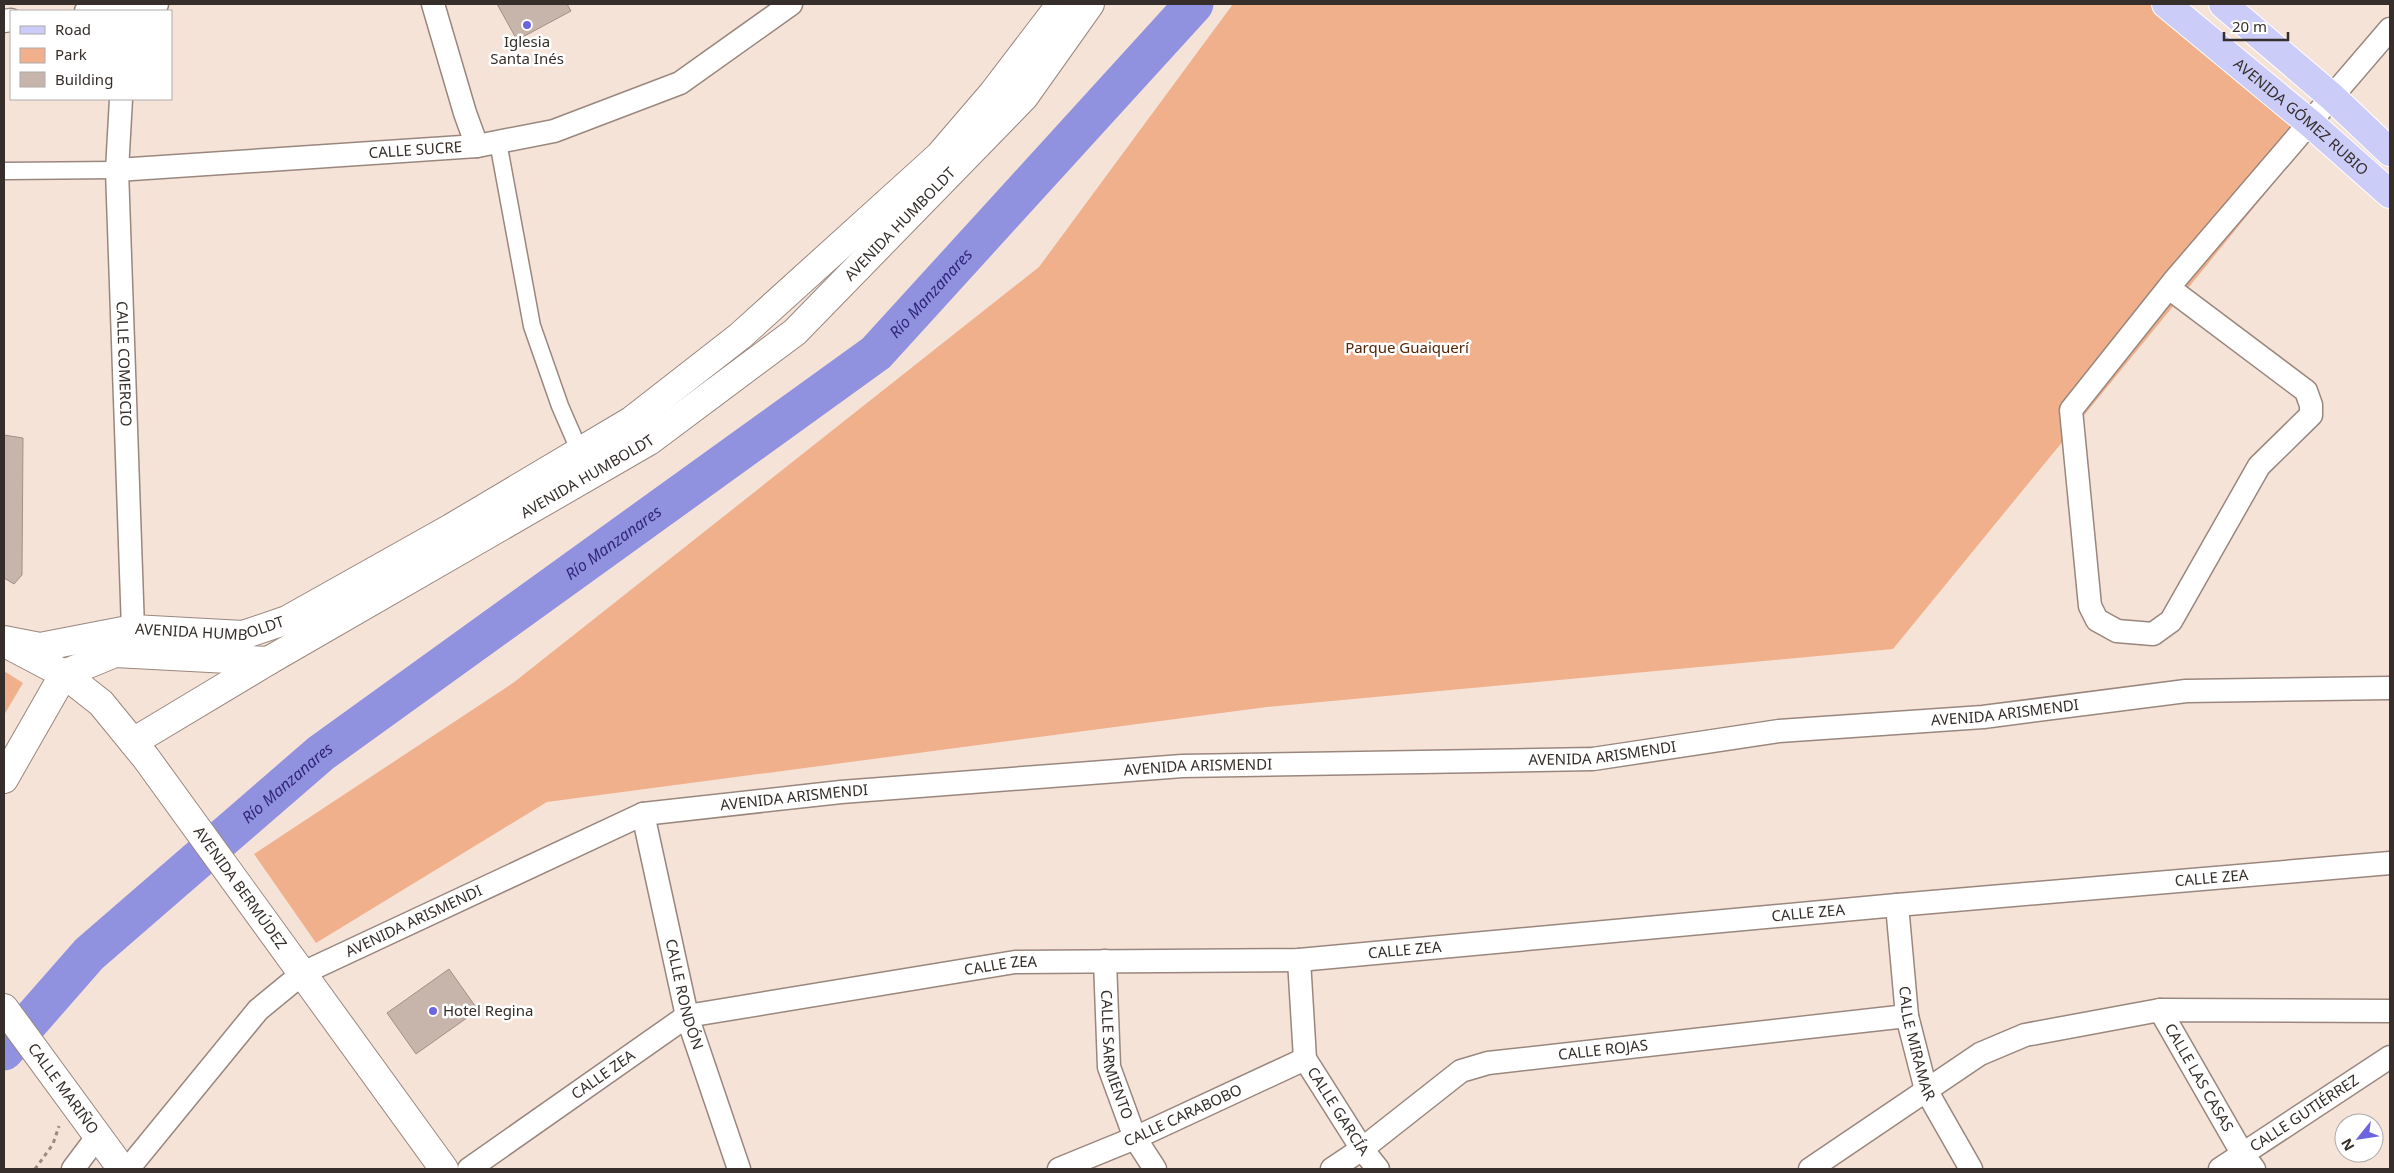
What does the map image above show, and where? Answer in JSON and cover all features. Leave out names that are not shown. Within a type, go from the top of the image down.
[{"type":"main road","name":"AVENIDA HUMBOLDT","points":[[4,641],[40,648],[133,629],[243,635],[287,620],[451,528],[580,452],[631,421],[740,336],[940,156],[994,93],[1061,4]]},
{"type":"main road","name":"AVENIDA HUMBOLDT","points":[[64,674],[115,653],[268,661],[649,441],[795,332],[1024,97],[1090,4]]},
{"type":"main road","name":"AVENIDA GÓMEZ RUBIO","points":[[2166,4],[2311,124],[2390,194]]},
{"type":"main road","name":"AVENIDA GÓMEZ RUBIO","points":[[2223,4],[2332,97],[2390,152]]},
{"type":"main road","name":"AVENIDA BERMÚDEZ","points":[[4,641],[64,674],[101,703],[140,750],[444,1169]]},
{"type":"main road","points":[[140,750],[268,661]]},
{"type":"main road","points":[[4,779],[64,674]]},
{"type":"main road","name":"CALLE MARIÑO","points":[[4,1008],[51,1075],[122,1169]]},
{"type":"street","points":[[96,10],[157,4]]},
{"type":"street","points":[[433,4],[465,113],[488,144],[532,326],[560,406],[580,452]]},
{"type":"street","name":"CALLE SUCRE","points":[[4,171],[117,170],[488,144],[554,131],[680,83],[790,4]]},
{"type":"street","points":[[2172,286],[2173,291],[2306,391],[2311,405],[2311,415],[2259,466],[2171,622],[2153,634],[2117,631],[2097,620],[2090,606],[2071,410],[2172,286],[2390,29]]},
{"type":"street","name":"CALLE COMERCIO","points":[[121,100],[117,170],[133,629]]},
{"type":"street","name":"AVENIDA ARISMENDI","points":[[128,1169],[258,1010],[302,974],[644,814],[841,792],[1182,766],[1593,759],[1779,732],[1984,717],[2186,691],[2390,688]]},
{"type":"street","name":"CALLE RONDÓN","points":[[644,814],[687,1016],[740,1169]]},
{"type":"street","name":"CALLE ZEA","points":[[468,1169],[687,1016],[1015,962],[1299,960],[1897,904],[2390,863]]},
{"type":"street","name":"CALLE MIRAMAR","points":[[1897,904],[1907,1016],[1926,1090],[1971,1169]]},
{"type":"street","name":"CALLE GARCÍA","points":[[1299,960],[1305,1059],[1362,1149],[1378,1169]]},
{"type":"street","name":"CALLE SARMIENTO","points":[[1105,961],[1109,1067],[1135,1138],[1155,1169]]},
{"type":"street","points":[[1810,1169],[1980,1054],[2025,1035],[2160,1010],[2390,1011]]},
{"type":"street","name":"CALLE LAS CASAS","points":[[2160,1010],[2248,1161]]},
{"type":"street","name":"CALLE ROJAS","points":[[1332,1169],[1362,1149],[1461,1071],[1488,1063],[1907,1016]]},
{"type":"street","name":"CALLE GUTIÉRREZ","points":[[2220,1169],[2248,1161],[2390,1057]]},
{"type":"street","name":"CALLE CARABOBO","points":[[1059,1169],[1135,1138],[1305,1059]]},
{"type":"street","points":[[73,1169],[97,1137]]},
{"type":"path","points":[[35,1169],[53,1144],[61,1120]]},
{"type":"green space","name":"Parque Guaiquerí","points":[[1233,4],[2151,4],[2309,140],[1893,649],[1267,707],[547,802],[316,943],[254,854],[513,683],[1039,267]]},
{"type":"green space","points":[[4,671],[23,683],[4,715]]},
{"type":"building","name":"Iglesia Santa Inés","points":[[497,4],[567,4],[571,11],[517,40]]},
{"type":"building","points":[[4,435],[23,438],[22,575],[14,584],[4,578]]},
{"type":"building","name":"Hotel Regina","points":[[449,969],[478,1010],[416,1054],[387,1013]]},
{"type":"waterway","name":"Río Manzanares","points":[[4,1051],[89,954],[321,753],[876,353],[1194,4]]},
{"type":"place","name":"Iglesia Santa Inés","points":[[527,25]]},
{"type":"place","name":"Hotel Regina","points":[[433,1011]]}]
